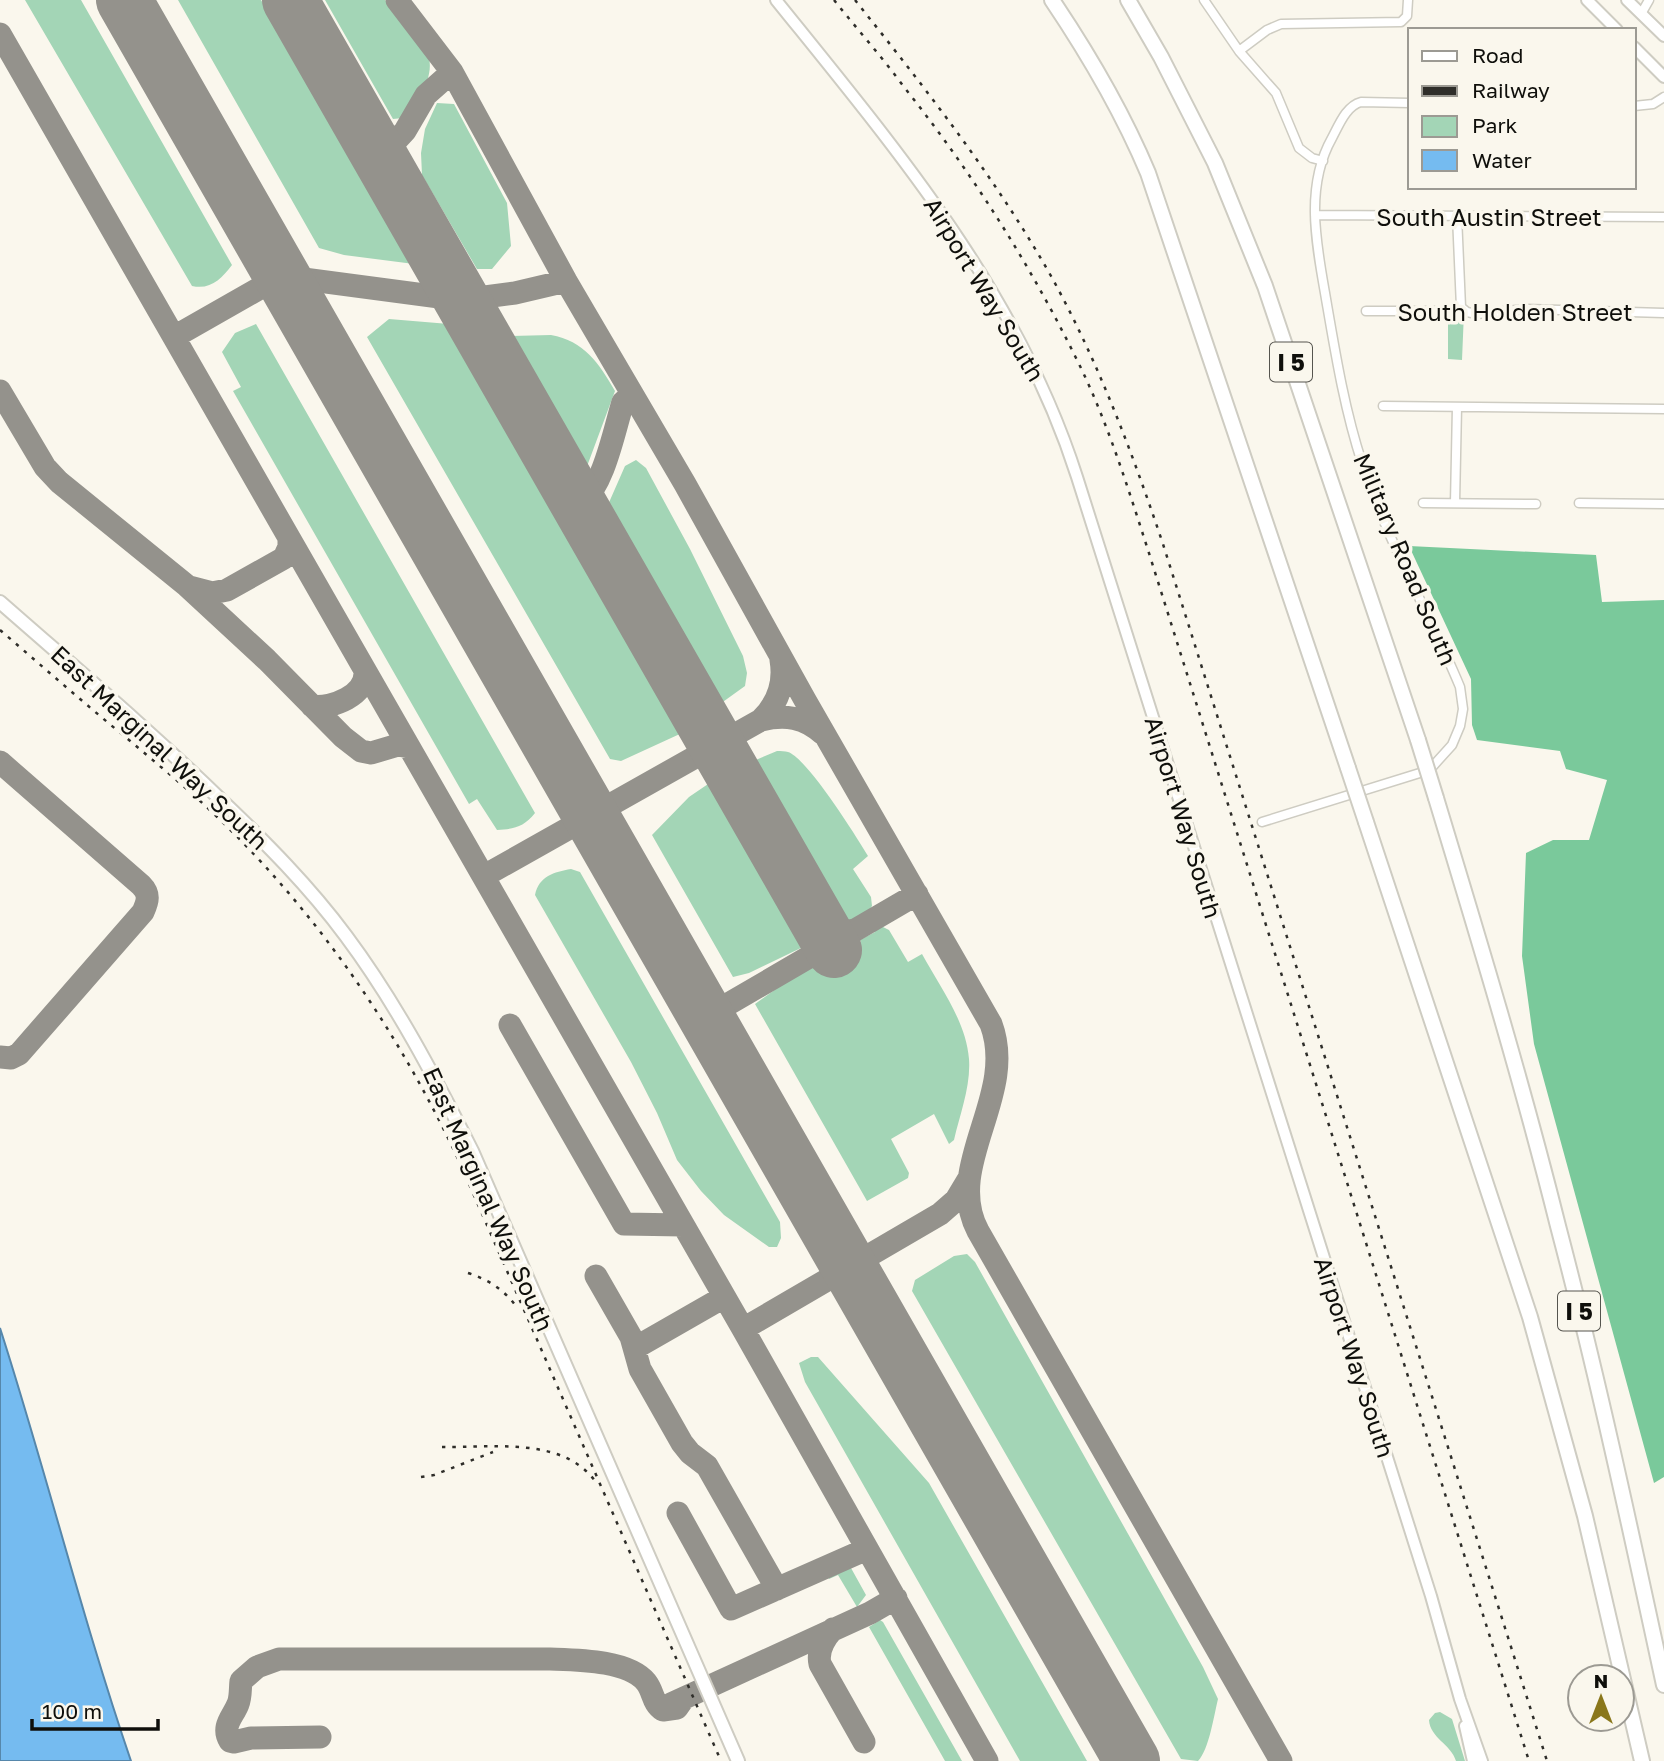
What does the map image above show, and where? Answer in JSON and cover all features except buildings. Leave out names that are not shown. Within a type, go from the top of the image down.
[{"type":"highway","name":"I 5","points":[[1052,0],[1104,83],[1133,138],[1161,210],[1366,821],[1530,1317],[1586,1516],[1642,1761]]},
{"type":"highway","name":"I 5","points":[[1128,0],[1167,68],[1215,163],[1265,286],[1418,740],[1506,1034],[1559,1228],[1615,1457],[1664,1685]]},
{"type":"main road","name":"Airport Way South","points":[[776,0],[883,132],[937,204],[996,297],[1053,407],[1074,466],[1431,1596],[1460,1699],[1482,1761]]},
{"type":"main road","points":[[1587,0],[1615,28]]},
{"type":"main road","points":[[1627,0],[1664,36]]},
{"type":"main road","points":[[1636,49],[1664,77]]},
{"type":"main road","name":"East Marginal Way South","points":[[0,602],[159,742],[266,843],[345,935],[388,997],[430,1068],[472,1151],[738,1761]]},
{"type":"main road","name":"Airport Way South","points":[[1460,1699],[1473,1761]]},
{"type":"street","points":[[1204,0],[1239,51],[1276,93],[1299,148],[1312,158],[1323,161]]},
{"type":"street","points":[[1239,51],[1267,30],[1280,24],[1401,22],[1407,16],[1408,0]]},
{"type":"street","points":[[1642,14],[1649,0]]},
{"type":"street","points":[[1636,106],[1653,104],[1664,97]]},
{"type":"street","name":"Military Road South","points":[[1262,822],[1423,772],[1440,760],[1452,745],[1460,726],[1463,709],[1456,677],[1384,520],[1360,454],[1342,390],[1316,241],[1316,194],[1323,161],[1327,147],[1345,115],[1356,103],[1361,102],[1408,103]]},
{"type":"street","name":"South Austin Street","points":[[1315,215],[1664,217]]},
{"type":"street","points":[[1457,216],[1461,307]]},
{"type":"street","name":"South Holden Street","points":[[1366,311],[1446,311],[1461,307],[1466,312],[1477,314],[1526,309],[1664,313]]},
{"type":"street","points":[[1383,406],[1664,409]]},
{"type":"street","points":[[1455,503],[1457,407]]},
{"type":"street","points":[[1423,503],[1535,504]]},
{"type":"street","points":[[1579,503],[1664,504]]},
{"type":"green space","points":[[25,0],[81,0],[232,265],[215,282],[205,286],[192,286]]},
{"type":"green space","points":[[178,0],[261,0],[414,264],[344,255],[319,248]]},
{"type":"green space","points":[[325,0],[385,0],[422,44],[429,58],[429,75],[418,98],[403,118],[393,119]]},
{"type":"green space","points":[[437,103],[454,104],[507,203],[511,246],[492,269],[477,269],[422,175],[421,153],[425,129]]},
{"type":"green space","points":[[1462,311],[1462,360],[1448,359],[1448,315]]},
{"type":"green space","points":[[389,319],[449,324],[682,733],[621,761],[610,759],[367,337]]},
{"type":"green space","points":[[256,324],[535,813],[523,824],[497,830],[477,799],[469,804],[233,391],[241,387],[222,352],[235,333]]},
{"type":"green space","points":[[551,335],[582,348],[603,371],[615,391],[586,469],[511,336]]},
{"type":"green space","points":[[636,460],[646,468],[743,656],[747,673],[745,686],[720,704],[607,507],[625,466]]},
{"type":"green space","points":[[1409,546],[1596,555],[1602,602],[1664,600],[1664,1477],[1654,1483],[1534,1044],[1522,956],[1526,853],[1553,840],[1589,840],[1607,780],[1566,769],[1560,751],[1477,740],[1472,725],[1471,679]]},
{"type":"green space","points":[[777,751],[788,752],[807,768],[868,856],[853,869],[871,897],[872,906],[867,913],[846,924],[838,916],[751,762]]},
{"type":"green space","points":[[711,782],[803,947],[749,973],[733,977],[652,835],[689,797]]},
{"type":"green space","points":[[571,869],[580,872],[780,1222],[781,1238],[777,1247],[769,1247],[724,1215],[677,1160],[631,1062],[535,895],[544,879]]},
{"type":"green space","points":[[883,927],[889,930],[908,962],[922,954],[958,1018],[967,1045],[969,1069],[967,1090],[954,1140],[949,1144],[934,1114],[891,1139],[909,1173],[908,1178],[867,1201],[755,1004],[812,963],[816,968],[861,942],[860,940],[875,932],[873,928]]},
{"type":"green space","points":[[967,1254],[975,1262],[1203,1667],[1218,1699],[1208,1741],[1198,1761],[1181,1759],[912,1291],[915,1280],[954,1256]]},
{"type":"green space","points":[[811,1357],[818,1357],[929,1483],[1087,1761],[1020,1761],[805,1382],[799,1363]]},
{"type":"green space","points":[[843,1568],[851,1568],[866,1595],[857,1607],[838,1575],[829,1579],[827,1575]]},
{"type":"green space","points":[[880,1620],[962,1761],[945,1761],[869,1627]]},
{"type":"green space","points":[[1440,1712],[1452,1719],[1465,1761],[1456,1761],[1450,1750],[1433,1732],[1429,1720],[1435,1713]]},
{"type":"water","points":[[0,1328],[96,1653],[131,1761],[0,1761]]},
{"type":"taxiway","points":[[397,0],[452,72],[566,281],[685,484],[991,1024],[997,1051],[995,1077],[969,1181],[970,1206],[978,1231],[1281,1761]]},
{"type":"taxiway","points":[[0,34],[743,1329],[987,1761]]},
{"type":"taxiway","points":[[380,158],[405,131],[426,95],[452,72]]},
{"type":"taxiway","points":[[174,337],[281,276],[462,300],[515,293],[566,281]]},
{"type":"taxiway","points":[[0,391],[45,467],[59,482],[186,585],[267,660],[343,737],[361,751],[371,753],[398,745],[409,747]]},
{"type":"taxiway","points":[[580,504],[596,485],[623,402],[632,396]]},
{"type":"taxiway","points":[[189,587],[212,593],[227,590],[284,558],[289,547],[289,538]]},
{"type":"taxiway","points":[[484,876],[761,720],[772,707],[779,692],[781,660]]},
{"type":"taxiway","points":[[312,706],[329,705],[347,699],[360,687],[365,671]]},
{"type":"taxiway","points":[[761,720],[794,718],[823,734]]},
{"type":"taxiway","points":[[0,762],[141,885],[147,898],[143,912],[19,1054],[11,1058],[0,1057]]},
{"type":"taxiway","points":[[706,1017],[917,894]]},
{"type":"taxiway","points":[[815,916],[833,929],[855,930]]},
{"type":"taxiway","points":[[510,1025],[624,1224],[683,1225]]},
{"type":"taxiway","points":[[743,1329],[940,1214],[956,1200],[968,1180]]},
{"type":"taxiway","points":[[596,1276],[631,1337],[640,1369],[682,1443],[707,1466],[777,1589]]},
{"type":"taxiway","points":[[635,1348],[724,1297]]},
{"type":"taxiway","points":[[678,1513],[731,1609],[867,1549]]},
{"type":"taxiway","points":[[671,1704],[870,1613],[896,1598]]},
{"type":"taxiway","points":[[833,1629],[822,1645],[820,1664],[864,1742]]},
{"type":"taxiway","points":[[320,1737],[230,1741],[227,1726],[239,1701],[241,1681],[257,1667],[279,1659],[561,1659],[615,1665],[627,1669],[646,1682],[663,1710],[677,1708],[684,1698]]},
{"type":"runway","points":[[124,0],[1132,1761]]},
{"type":"runway","points":[[290,0],[834,950]]},
{"type":"railway","points":[[834,0],[928,118],[997,217],[1057,321],[1106,427],[1148,550],[1529,1761]]},
{"type":"railway","points":[[855,0],[958,134],[1007,203],[1068,308],[1126,441],[1163,544],[1547,1761]]},
{"type":"railway","points":[[0,630],[192,794],[251,851],[321,933],[382,1020],[410,1066],[459,1161],[721,1761]]},
{"type":"railway","points":[[468,1273],[496,1286],[518,1309]]},
{"type":"railway","points":[[442,1447],[503,1446],[545,1451],[564,1457],[581,1467],[595,1481]]},
{"type":"railway","points":[[421,1477],[434,1475],[493,1452]]}]
